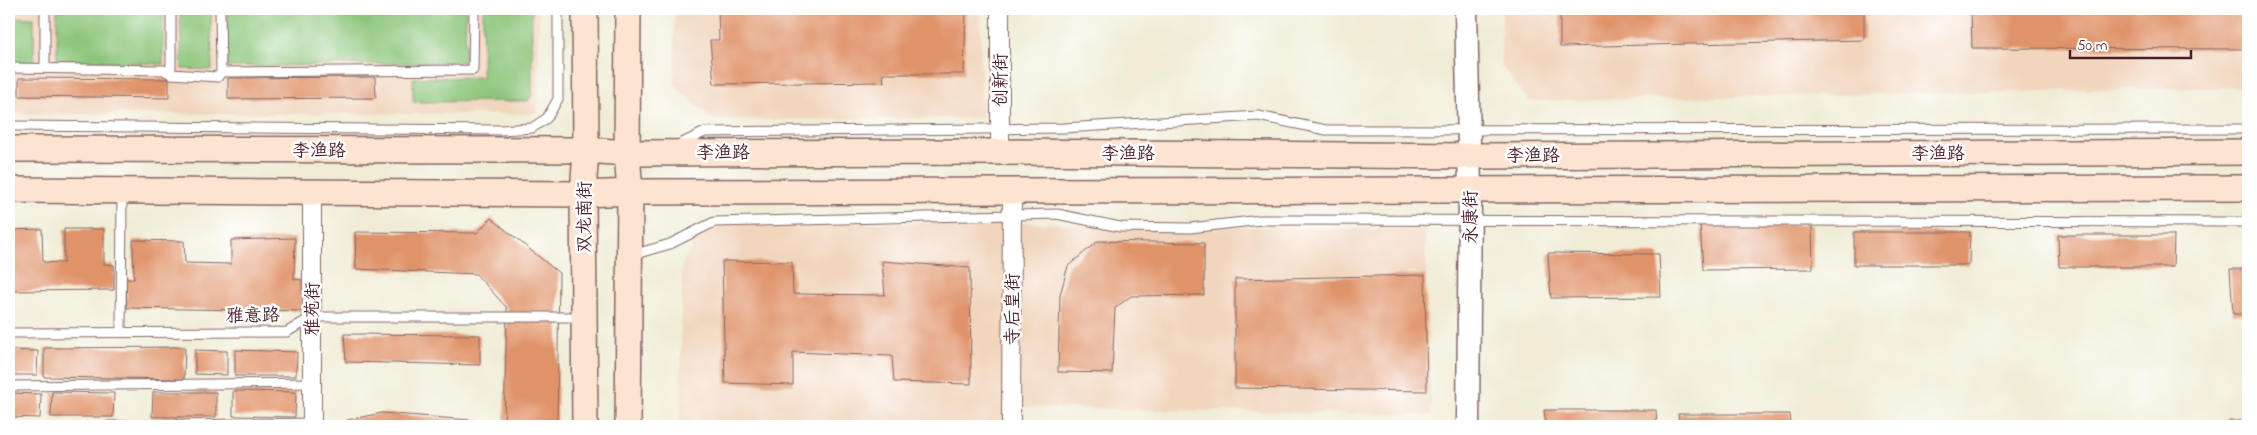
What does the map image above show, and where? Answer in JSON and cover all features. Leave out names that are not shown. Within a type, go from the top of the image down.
[{"type":"main road","name":"双龙南街","points":[[585,9],[586,150],[583,194],[585,426]]},
{"type":"main road","points":[[628,9],[627,152],[630,192],[628,426]]},
{"type":"main road","name":"李渔路","points":[[9,149],[586,150],[662,152],[1000,140],[1469,156],[2248,152]]},
{"type":"main road","name":"李渔路","points":[[9,190],[583,194],[630,192],[1012,203],[1470,190],[2248,188]]},
{"type":"street","name":"创新街","points":[[1000,9],[1000,140]]},
{"type":"street","name":"永康街","points":[[1466,9],[1470,190],[1468,426]]},
{"type":"street","name":"雅苑街","points":[[312,192],[312,425]]},
{"type":"street","name":"寺后皇街","points":[[1012,203],[1012,426]]},
{"type":"lane","points":[[45,9],[45,68]]},
{"type":"lane","points":[[171,9],[171,74]]},
{"type":"lane","points":[[9,68],[164,70],[171,74],[218,77],[222,72],[220,9]]},
{"type":"lane","points":[[222,72],[473,70],[474,9]]},
{"type":"lane","points":[[9,126],[490,130],[532,128],[547,118],[558,99],[558,9]]},
{"type":"lane","points":[[1000,140],[1064,128],[1258,116],[1326,130],[2248,129]]},
{"type":"lane","points":[[121,332],[122,191]]},
{"type":"lane","points":[[629,256],[670,244],[714,222],[1012,203],[1057,214],[1129,227],[1190,228],[1262,220],[2248,222]]},
{"type":"lane","points":[[312,317],[584,317]]},
{"type":"lane","name":"雅意路","points":[[9,333],[287,332],[312,317]]},
{"type":"lane","points":[[9,386],[313,383]]},
{"type":"lane","points":[[108,426],[312,425]]},
{"type":"shaded area","points":[[9,9],[539,9],[538,114],[9,114]]},
{"type":"shaded area","points":[[674,9],[980,9],[982,118],[713,120],[674,85]]},
{"type":"shaded area","points":[[1502,9],[2248,9],[2248,87],[1529,101],[1501,66]]},
{"type":"shaded area","points":[[726,223],[1024,223],[1425,230],[1431,415],[1016,407],[1016,426],[680,426],[682,263],[702,231]]},
{"type":"green space","points":[[57,9],[163,9],[163,64],[57,60]]},
{"type":"green space","points":[[180,9],[211,9],[212,70],[182,69]]},
{"type":"green space","points":[[228,9],[466,9],[465,62],[227,67]]},
{"type":"green space","points":[[483,9],[532,9],[532,95],[528,101],[413,102],[413,78],[482,77]]},
{"type":"green space","points":[[9,17],[34,18],[34,63],[9,62]]},
{"type":"building","points":[[718,9],[966,9],[964,74],[883,74],[884,82],[714,84],[710,40],[719,40]]},
{"type":"building","points":[[1560,9],[1864,9],[1864,40],[1560,47]]},
{"type":"building","points":[[1971,9],[2248,9],[2248,49],[1972,48]]},
{"type":"building","points":[[375,77],[376,98],[228,99],[228,78]]},
{"type":"building","points":[[19,78],[169,79],[169,98],[19,96]]},
{"type":"building","points":[[491,218],[559,273],[557,426],[504,426],[507,308],[476,274],[356,269],[355,232],[477,233]]},
{"type":"building","points":[[1700,224],[1812,225],[1813,269],[1703,270]]},
{"type":"building","points":[[42,229],[43,262],[64,263],[64,229],[104,229],[104,264],[114,265],[114,290],[9,291],[9,230]]},
{"type":"building","points":[[1854,232],[1970,232],[1969,265],[1854,265]]},
{"type":"building","points":[[2058,235],[2174,235],[2173,267],[2059,267]]},
{"type":"building","points":[[295,238],[294,279],[302,280],[303,311],[127,308],[126,279],[134,279],[133,240],[184,241],[185,263],[231,264],[231,240]]},
{"type":"building","points":[[1098,241],[1204,243],[1204,295],[1131,296],[1115,308],[1112,373],[1058,372],[1060,295],[1068,266]]},
{"type":"building","points":[[1548,253],[1659,254],[1661,297],[1551,298]]},
{"type":"building","points":[[722,261],[792,262],[793,294],[885,295],[882,261],[970,268],[971,384],[894,382],[892,356],[793,352],[793,385],[725,383]]},
{"type":"building","points":[[2230,269],[2248,269],[2248,314],[2233,314]]},
{"type":"building","points":[[1425,275],[1427,391],[1235,388],[1235,279]]},
{"type":"building","points":[[344,334],[480,335],[480,365],[346,362]]},
{"type":"building","points":[[185,347],[184,379],[44,377],[44,348]]},
{"type":"building","points":[[9,350],[38,351],[37,375],[9,375]]},
{"type":"building","points":[[195,350],[227,351],[227,375],[195,374]]},
{"type":"building","points":[[235,350],[297,352],[296,376],[235,376]]},
{"type":"building","points":[[233,391],[296,392],[295,417],[233,416]]},
{"type":"building","points":[[52,392],[114,393],[113,417],[51,417]]},
{"type":"building","points":[[153,392],[216,392],[216,417],[152,417]]},
{"type":"building","points":[[9,393],[41,394],[40,418],[9,417]]},
{"type":"building","points":[[1544,410],[1656,410],[1657,426],[1546,426]]},
{"type":"building","points":[[382,413],[482,421],[482,426],[347,426],[347,420]]},
{"type":"building","points":[[1678,414],[1790,414],[1791,426],[1679,426]]},
{"type":"building","points":[[2229,421],[2248,421],[2248,426],[2230,426]]},
{"type":"building","points":[[699,423],[788,425],[788,426],[699,426]]}]
